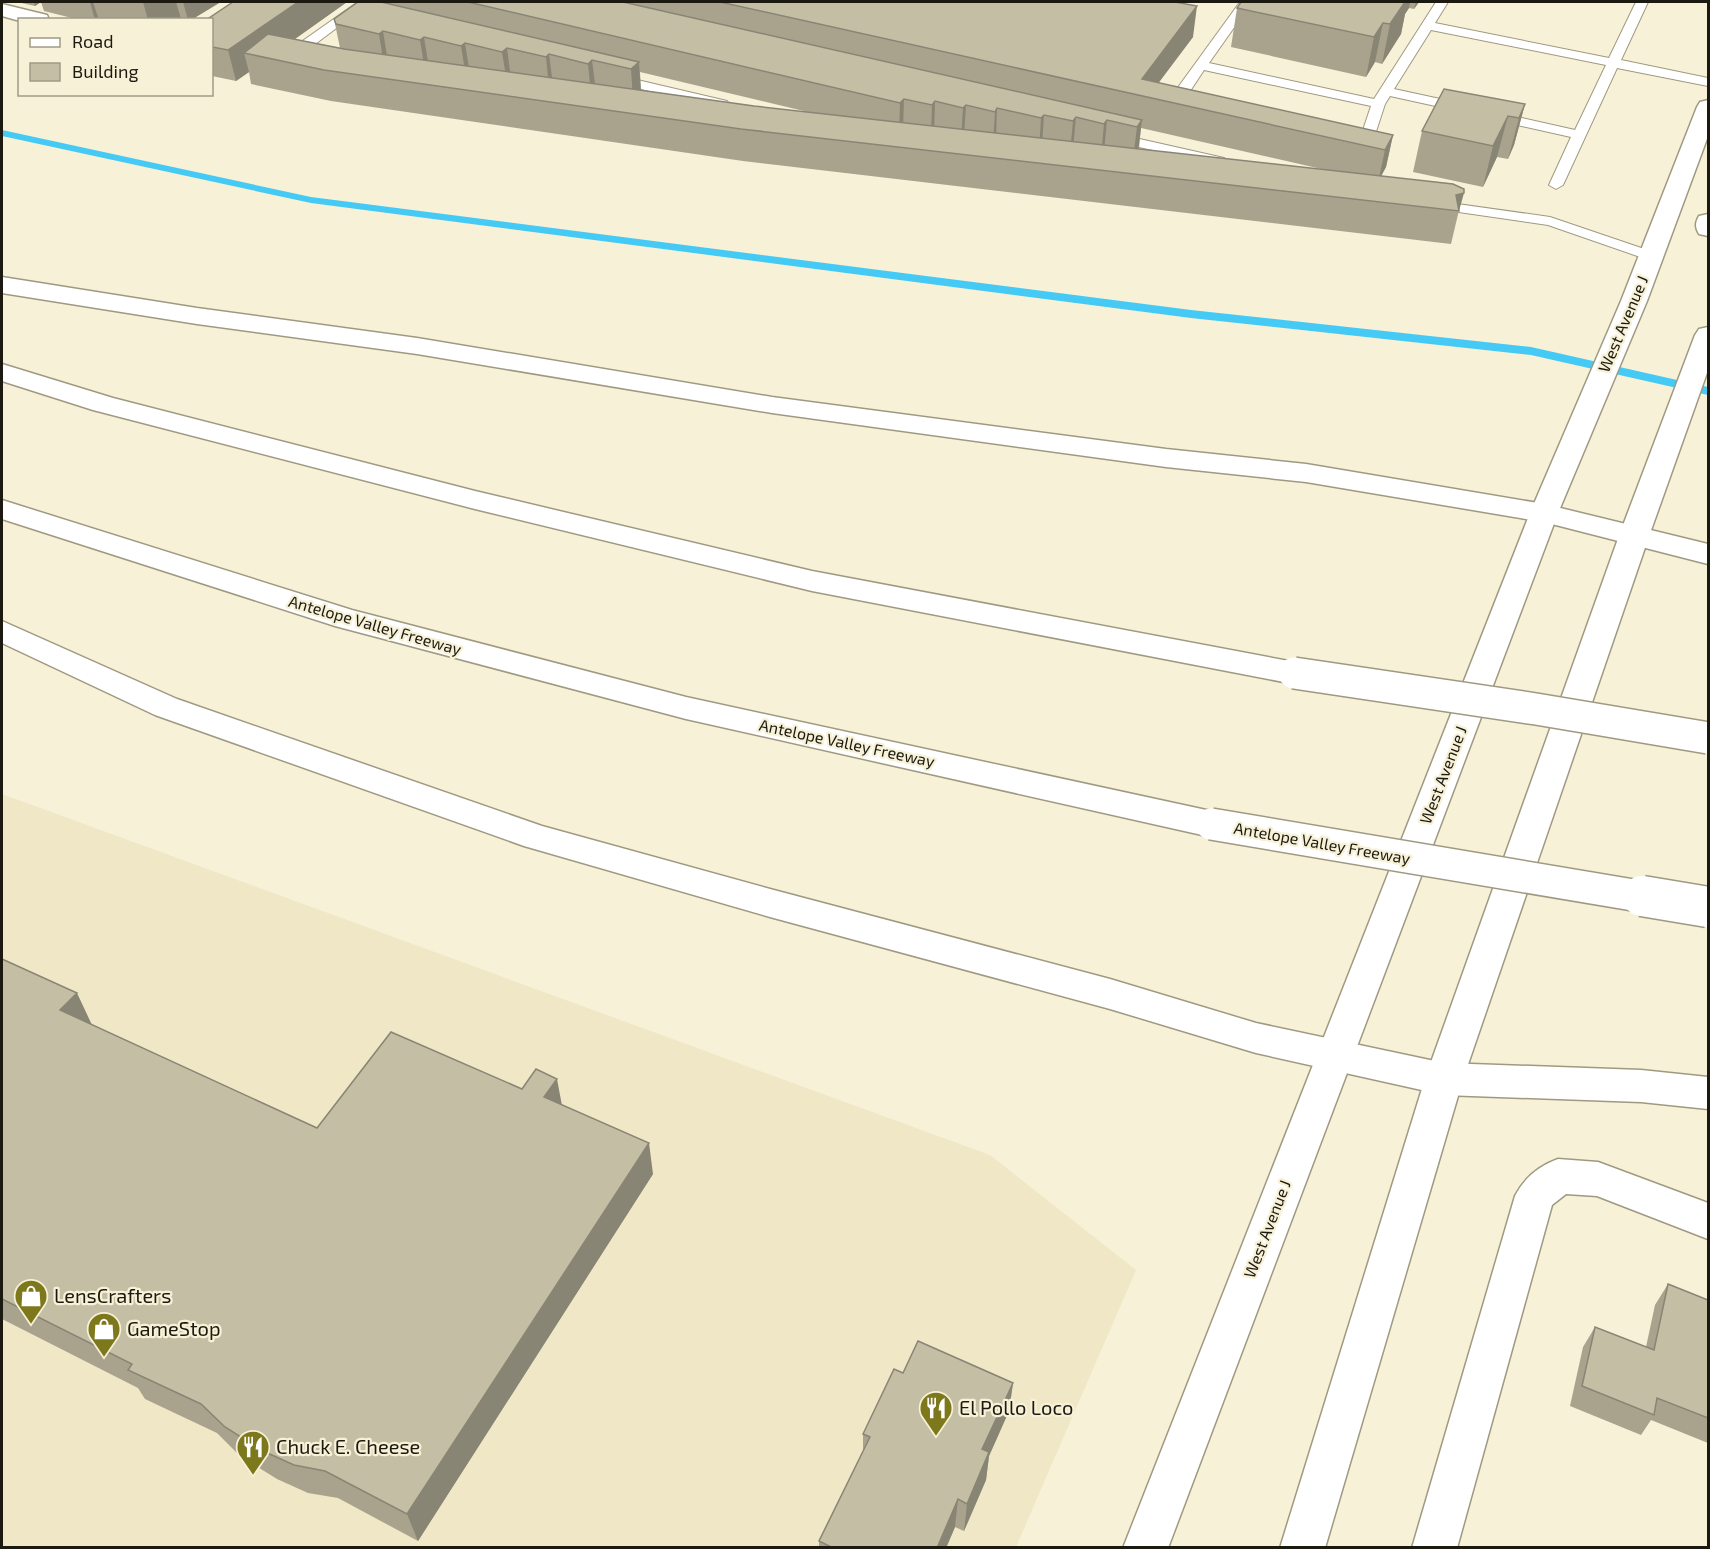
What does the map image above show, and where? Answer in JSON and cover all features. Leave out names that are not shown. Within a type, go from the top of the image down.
[{"type":"main road","points":[[2,10],[32,18]]},
{"type":"main road","name":"West Avenue J","points":[[1145,1548],[1544,513],[1634,301],[1708,107]]},
{"type":"main road","points":[[1708,221],[1708,229]]},
{"type":"main road","points":[[2,285],[197,316],[417,346],[772,405],[1166,458],[1306,473],[1544,513],[1708,554]]},
{"type":"main road","points":[[1302,1548],[1444,1079],[1634,536],[1708,335]]},
{"type":"main road","points":[[2,372],[103,404],[475,500],[812,581],[1294,673],[1524,707],[1708,738]]},
{"type":"main road","name":"Antelope Valley Freeway","points":[[2,509],[346,619],[686,708],[1211,824],[1708,907]]},
{"type":"main road","points":[[2,631],[165,707],[536,837],[770,903],[1110,994],[1256,1038],[1444,1079],[1641,1086],[1708,1093]]},
{"type":"main road","points":[[1434,1548],[1535,1196],[1558,1176],[1598,1179],[1708,1221]]},
{"type":"lane","points":[[306,64],[285,60],[365,2]]},
{"type":"lane","points":[[1182,110],[1170,108],[1246,2]]},
{"type":"lane","points":[[1340,145],[1363,150],[1378,104],[1442,2]]},
{"type":"lane","points":[[1556,185],[1642,2]]},
{"type":"lane","points":[[348,14],[371,19]]},
{"type":"lane","points":[[1427,26],[1708,82]]},
{"type":"lane","points":[[1201,65],[1378,104]]},
{"type":"lane","points":[[601,75],[738,108]]},
{"type":"lane","points":[[1387,91],[1580,135]]},
{"type":"lane","points":[[1097,133],[1237,165]]},
{"type":"lane","points":[[1422,203],[1550,221],[1651,256]]},
{"type":"shaded area","points":[[2,794],[990,1155],[1136,1270],[1016,1547],[2,1547]]},
{"type":"building","points":[[233,2],[298,2],[228,50],[213,47],[213,18],[209,18]]},
{"type":"building","points":[[358,2],[381,2],[639,62],[631,69],[592,60],[588,64],[549,54],[546,57],[507,48],[502,52],[465,43],[461,46],[424,37],[420,40],[383,31],[379,34],[336,24],[334,19]]},
{"type":"building","points":[[468,2],[623,2],[1142,120],[1137,127],[1107,120],[1104,124],[1076,117],[1073,121],[1044,115],[1041,118],[997,108],[995,112],[966,105],[963,108],[935,101],[932,105],[904,99],[900,103]]},
{"type":"building","points":[[720,2],[1175,2],[1197,6],[1142,79],[1393,135],[1385,150]]},
{"type":"building","points":[[1241,2],[1405,2],[1390,24],[1383,23],[1374,37],[1237,8]]},
{"type":"building","points":[[268,34],[344,49],[754,106],[1453,184],[1464,189],[1464,193],[1456,195],[1459,211],[741,129],[324,70],[244,53]]},
{"type":"building","points":[[1444,89],[1525,104],[1519,118],[1508,116],[1493,146],[1422,131]]},
{"type":"building","points":[[2,959],[77,993],[60,1010],[317,1128],[391,1032],[522,1089],[536,1069],[557,1079],[544,1097],[649,1143],[407,1514],[325,1471],[294,1465],[263,1451],[225,1427],[201,1404],[128,1370],[132,1364],[2,1299]]},
{"type":"building","points":[[1668,1284],[1708,1300],[1708,1418],[1657,1398],[1654,1415],[1582,1386],[1595,1327],[1654,1350]]},
{"type":"building","name":"El Pollo Loco","points":[[918,1341],[1013,1383],[982,1449],[989,1452],[967,1504],[958,1499],[937,1548],[833,1548],[819,1541],[870,1437],[863,1434],[894,1369],[903,1373]]},
{"type":"waterway","points":[[2,133],[311,200],[1191,314],[1531,351],[1708,391]]},
{"type":"place","name":"LensCrafters","points":[[31,1325]]},
{"type":"place","name":"GameStop","points":[[104,1358]]},
{"type":"place","name":"El Pollo Loco","points":[[936,1437]]},
{"type":"place","name":"Chuck E. Cheese","points":[[253,1476]]}]
